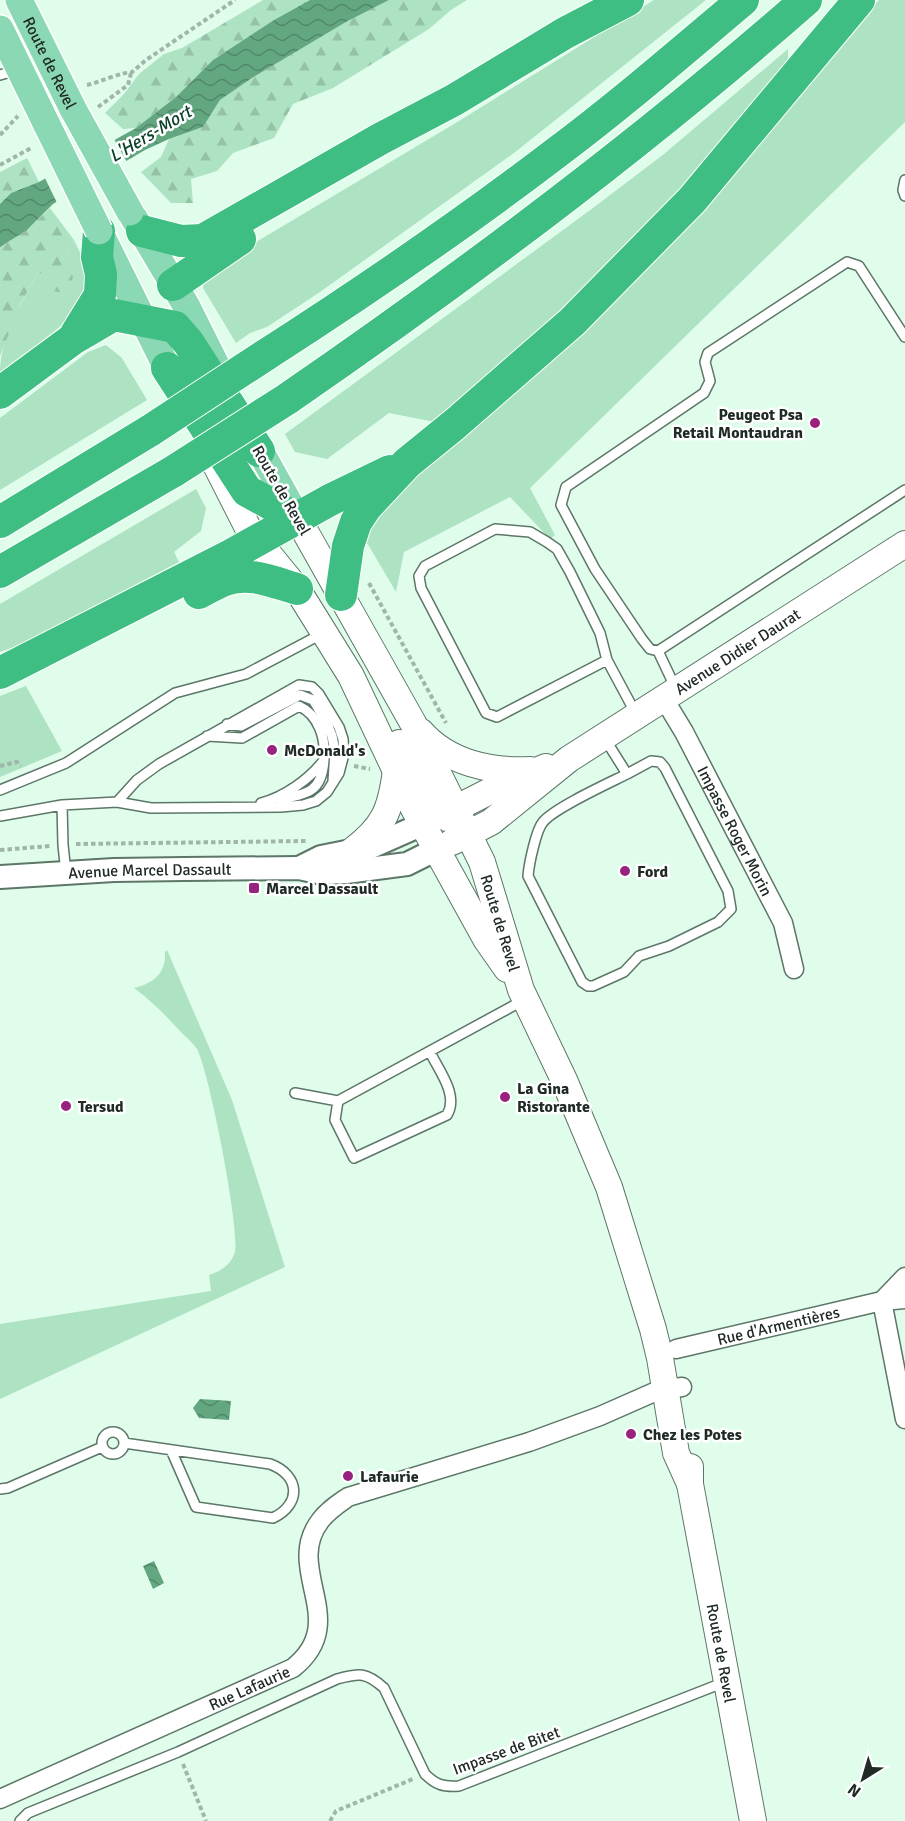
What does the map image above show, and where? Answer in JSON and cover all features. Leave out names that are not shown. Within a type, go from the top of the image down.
[{"type":"highway","points":[[136,221],[181,241],[203,240],[380,139],[454,100],[565,33],[628,0]]},
{"type":"highway","points":[[0,522],[151,430],[369,288],[552,156],[615,107],[743,0]]},
{"type":"highway","points":[[0,572],[174,471],[287,399],[393,326],[608,165],[690,100],[806,0]]},
{"type":"highway","points":[[341,595],[348,546],[356,522],[366,507],[407,462],[455,424],[572,322],[692,200],[860,0]]},
{"type":"highway","points":[[173,285],[263,224],[380,139]]},
{"type":"highway","points":[[73,339],[100,295],[101,274],[97,257],[99,231]]},
{"type":"highway","points":[[0,393],[73,339],[114,315],[175,327],[259,451]]},
{"type":"highway","points":[[167,368],[247,490],[298,519]]},
{"type":"highway","points":[[0,673],[29,660],[407,462]]},
{"type":"highway","points":[[29,660],[78,650],[116,636],[223,580],[253,576],[297,588]]},
{"type":"main road","name":"Route de Revel","points":[[19,0],[84,101],[136,221],[187,307],[259,451],[413,723],[441,816],[486,939],[523,995],[564,1080],[609,1187],[674,1388]]},
{"type":"main road","name":"Route de Revel","points":[[0,29],[10,72],[47,125],[249,530],[297,588],[323,629],[351,676],[396,770],[441,816],[451,842],[487,873],[523,995]]},
{"type":"main road","points":[[145,321],[158,298],[173,285]]},
{"type":"main road","name":"Avenue Didier Daurat","points":[[451,842],[491,822],[569,759],[905,544]]},
{"type":"main road","points":[[351,676],[369,693],[441,816]]},
{"type":"main road","name":"Avenue Didier Daurat","points":[[413,723],[429,740],[455,757],[505,771],[540,770]]},
{"type":"main road","name":"Avenue Didier Daurat","points":[[441,816],[569,759]]},
{"type":"main road","points":[[352,851],[367,840],[384,819],[393,794],[396,770]]},
{"type":"main road","name":"Route de Revel","points":[[609,1187],[640,1237],[670,1323],[676,1349],[674,1388],[676,1453],[690,1484],[753,1821]]},
{"type":"street","name":"Impasse Roger Morin","points":[[670,695],[684,732],[783,923],[794,969]]},
{"type":"street","name":"Avenue Marcel Dassault","points":[[299,868],[321,857],[380,843],[441,816]]},
{"type":"street","name":"Avenue Marcel Dassault","points":[[0,877],[66,873],[299,868],[322,873],[407,864],[451,842]]},
{"type":"street","points":[[905,1276],[882,1301],[905,1419]]},
{"type":"street","name":"Rue d'Armentières","points":[[676,1349],[882,1301],[905,1299]]},
{"type":"street","name":"Rue Lafaurie","points":[[0,1799],[293,1668],[304,1659],[313,1648],[319,1616],[309,1566],[309,1547],[319,1522],[331,1509],[348,1497],[529,1442],[600,1416],[652,1392],[674,1388]]},
{"type":"lane","points":[[905,180],[903,190],[905,196]]},
{"type":"lane","points":[[905,337],[860,266],[847,262],[708,353],[705,362],[710,381],[704,393],[566,487],[561,505],[595,569],[642,639],[650,649],[658,651],[905,490]]},
{"type":"lane","points":[[607,660],[497,717],[486,713],[421,588],[419,576],[425,566],[495,529],[530,532],[557,549],[600,633],[607,660],[637,716]]},
{"type":"lane","points":[[0,790],[66,763],[175,693],[246,674],[314,638],[323,629]]},
{"type":"lane","points":[[658,651],[670,695]]},
{"type":"lane","points":[[0,816],[62,805],[117,802],[151,808],[303,805],[316,801],[333,784],[343,763],[343,739],[339,727],[319,694],[312,687],[299,685],[206,736],[136,780],[117,802]]},
{"type":"lane","points":[[206,736],[242,738],[299,706],[308,710],[316,722],[325,747],[324,759],[292,789],[277,799],[250,806]]},
{"type":"lane","points":[[603,737],[627,774]]},
{"type":"lane","points":[[651,760],[660,762],[665,768],[728,891],[731,909],[718,922],[669,946],[639,956],[624,972],[593,986],[588,986],[582,982],[528,876],[530,862],[542,823],[554,813],[627,774],[651,760]]},
{"type":"lane","points":[[62,805],[66,873]]},
{"type":"lane","points":[[295,1093],[338,1101],[430,1052],[523,995]]},
{"type":"lane","points":[[338,1101],[335,1120],[354,1158],[447,1115],[452,1107],[452,1096],[430,1052]]},
{"type":"lane","points":[[108,1432],[117,1432],[124,1438],[124,1443],[117,1453],[109,1454],[102,1447],[102,1438],[108,1432]]},
{"type":"lane","points":[[124,1443],[270,1464],[282,1469],[294,1486],[289,1506],[273,1518],[196,1507],[171,1450]]},
{"type":"lane","points":[[3,1490],[102,1447]]},
{"type":"lane","points":[[20,1821],[33,1811],[178,1752],[337,1679],[358,1673],[372,1678],[384,1688],[425,1774]]},
{"type":"lane","name":"Impasse de Bitet","points":[[425,1774],[434,1784],[446,1787],[459,1785],[727,1681]]},
{"type":"path","points":[[84,101],[128,85],[131,73],[146,60],[235,0]]},
{"type":"path","points":[[84,101],[101,82],[126,72],[131,73]]},
{"type":"path","points":[[0,135],[19,115]]},
{"type":"path","points":[[0,165],[31,148]]},
{"type":"path","points":[[364,575],[447,725]]},
{"type":"path","points":[[73,844],[310,840]]},
{"type":"path","points":[[0,850],[54,845]]},
{"type":"path","points":[[178,1752],[207,1821]]},
{"type":"path","points":[[330,1821],[336,1811],[425,1774]]},
{"type":"green space","points":[[263,0],[310,0],[274,20],[213,60],[176,97],[136,128],[123,129],[105,113],[124,94],[139,74],[164,54],[182,48]]},
{"type":"green space","points":[[389,0],[467,0],[429,29],[333,88],[293,104],[274,138],[233,153],[217,171],[191,179],[193,203],[171,203],[141,172],[161,157],[169,139],[203,127],[220,100],[252,78],[346,22]]},
{"type":"green space","points":[[654,0],[706,0],[514,153],[320,292],[267,327],[250,333],[236,343],[203,288],[206,272],[459,121]]},
{"type":"green space","points":[[879,0],[905,0],[905,122],[530,488],[555,535],[550,539],[510,497],[404,552],[396,592],[363,536],[388,497],[515,393],[585,329]]},
{"type":"green space","points":[[788,49],[788,69],[624,253],[533,338],[435,422],[389,413],[327,459],[295,452],[285,434],[664,154]]},
{"type":"green space","points":[[27,158],[39,182],[11,193],[0,204],[0,172]]},
{"type":"green space","points":[[50,208],[74,240],[61,265],[73,276],[69,294],[53,291],[51,272],[37,274],[21,303],[0,356],[0,247],[27,230]]},
{"type":"green space","points":[[74,240],[82,257],[88,283],[83,300],[64,323],[0,373],[7,335],[37,274],[57,267]]},
{"type":"green space","points":[[106,345],[122,358],[147,400],[0,490],[0,418],[88,352]]},
{"type":"green space","points":[[196,489],[206,508],[201,531],[174,552],[179,562],[20,645],[0,652],[0,604]]},
{"type":"green space","points":[[26,686],[62,751],[0,777],[0,696]]},
{"type":"green space","points":[[167,950],[232,1100],[285,1267],[0,1399],[0,1324],[211,1291],[209,1275],[225,1267],[235,1252],[233,1214],[222,1150],[209,1087],[197,1049],[159,1009],[134,988],[157,976],[163,966]]},
{"type":"water","name":"L'Hers-Mort","points":[[310,0],[389,0],[346,22],[252,78],[220,100],[203,127],[145,150],[53,204],[27,230],[0,247],[0,204],[11,193],[39,182],[136,128],[176,97],[213,60],[274,20]]},
{"type":"water","points":[[200,1399],[231,1401],[229,1420],[199,1418],[193,1408]]},
{"type":"water","points":[[154,1561],[164,1583],[153,1589],[143,1566]]},
{"type":"pier","points":[[113,137],[128,164],[58,205],[44,176]]},
{"type":"place","name":"Peugeot Psa Retail Montaudran","points":[[815,423]]},
{"type":"place","name":"McDonald's","points":[[272,750]]},
{"type":"place","name":"Ford","points":[[625,871]]},
{"type":"place","name":"Marcel Dassault","points":[[254,888]]},
{"type":"place","name":"La Gina Ristorante","points":[[505,1097]]},
{"type":"place","name":"Tersud","points":[[66,1106]]},
{"type":"place","name":"Chez les Potes","points":[[631,1434]]},
{"type":"place","name":"Lafaurie","points":[[348,1476]]}]
